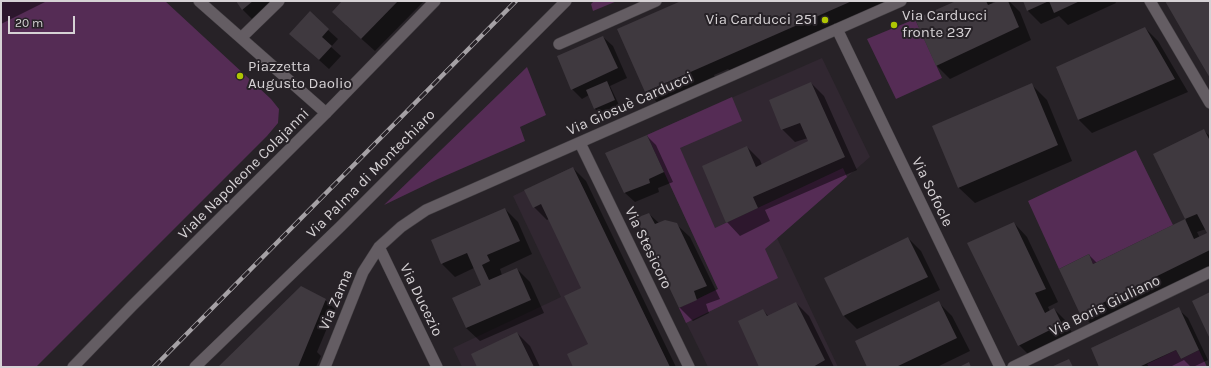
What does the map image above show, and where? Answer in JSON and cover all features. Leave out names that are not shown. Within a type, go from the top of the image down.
[{"type":"street","points":[[199,1],[326,113]]},
{"type":"street","points":[[241,38],[279,1]]},
{"type":"street","name":"Viale Napoleone Colajanni","points":[[73,367],[132,306],[326,113],[435,1]]},
{"type":"street","name":"Via Palma di Montechiaro","points":[[195,367],[346,220],[566,1]]},
{"type":"street","points":[[559,44],[656,1]]},
{"type":"street","name":"Via Giosuè Carducci","points":[[379,247],[401,227],[426,210],[901,1]]},
{"type":"street","points":[[1150,1],[1210,103]]},
{"type":"street","name":"Via Sofocle","points":[[837,29],[1000,367]]},
{"type":"street","name":"Via Stesicoro","points":[[580,143],[689,367]]},
{"type":"street","name":"Via Zama","points":[[324,367],[363,272],[379,247]]},
{"type":"street","name":"Via Ducezio","points":[[379,247],[437,367]]},
{"type":"street","name":"Via Boris Giuliano","points":[[1013,367],[1210,272]]},
{"type":"shaded area","points":[[1,1],[165,1],[271,99],[279,109],[278,123],[267,136],[36,367],[1,367]]},
{"type":"shaded area","points":[[594,1],[617,1],[593,11],[591,4]]},
{"type":"shaded area","points":[[915,19],[942,78],[896,99],[867,39]]},
{"type":"shaded area","points":[[822,58],[870,157],[777,238],[838,367],[708,367],[679,308],[718,289],[647,135]]},
{"type":"shaded area","points":[[527,67],[546,115],[520,127],[525,141],[438,179],[384,205]]},
{"type":"shaded area","points":[[732,97],[742,121],[680,148],[715,228],[843,168],[847,177],[765,249],[778,278],[686,323],[679,308],[718,289],[647,135]]},
{"type":"shaded area","points":[[1136,150],[1173,225],[1093,264],[1089,254],[1059,269],[1028,201]]},
{"type":"shaded area","points":[[573,167],[670,367],[462,367],[453,348],[561,297],[513,196]]},
{"type":"shaded area","points":[[1176,350],[1181,359],[1199,350],[1207,367],[1149,367],[1147,364]]},
{"type":"building","points":[[236,1],[253,1],[242,10]]},
{"type":"building","points":[[342,1],[398,1],[361,39],[332,12]]},
{"type":"building","points":[[681,1],[852,1],[645,92],[617,29]]},
{"type":"building","points":[[956,1],[986,1],[988,5],[998,1],[1008,1],[1019,27],[936,66],[915,19]]},
{"type":"building","points":[[1023,1],[1049,1],[1027,11]]},
{"type":"building","points":[[1049,1],[1080,1],[1054,13]]},
{"type":"building","points":[[1165,1],[1210,1],[1210,78],[1191,46]]},
{"type":"building","points":[[310,11],[329,29],[322,37],[332,46],[319,60],[289,34]]},
{"type":"building","points":[[1145,27],[1175,79],[1078,120],[1056,67]]},
{"type":"building","points":[[603,36],[618,68],[571,90],[557,56]]},
{"type":"building","points":[[607,81],[615,100],[594,109],[586,90]]},
{"type":"building","points":[[811,82],[845,157],[753,197],[758,208],[726,223],[702,166],[747,146],[756,167],[808,141],[800,123],[781,130],[769,100]]},
{"type":"building","points":[[1032,83],[1058,145],[958,188],[932,126]]},
{"type":"building","points":[[1204,129],[1210,141],[1210,250],[1080,314],[1059,269],[1089,254],[1093,264],[1185,219],[1153,154]],"holes":[[[1197,214],[1207,233],[1194,239],[1185,219]]]},
{"type":"building","points":[[647,135],[664,172],[649,179],[650,183],[624,193],[605,153]]},
{"type":"building","points":[[573,167],[670,367],[573,367],[567,354],[588,344],[564,296],[581,288],[541,204],[533,208],[524,190]]},
{"type":"building","points":[[505,208],[520,241],[487,255],[490,261],[482,265],[489,280],[517,268],[531,300],[466,328],[452,298],[481,285],[467,253],[441,264],[431,240]]},
{"type":"building","points":[[649,213],[655,224],[665,220],[677,223],[707,286],[694,291],[697,300],[679,308],[636,218]]},
{"type":"building","points":[[1014,222],[1046,289],[1035,293],[1045,313],[1054,308],[1062,324],[1018,346],[967,243]]},
{"type":"building","points":[[908,237],[928,277],[843,316],[824,278]]},
{"type":"building","points":[[301,286],[326,299],[298,367],[218,367]]},
{"type":"building","points":[[1210,292],[1210,339],[1192,301]]},
{"type":"building","points":[[939,301],[957,338],[896,367],[867,367],[855,341]]},
{"type":"building","points":[[796,302],[825,360],[813,367],[759,367],[738,321],[763,309],[767,316]]},
{"type":"building","points":[[1179,307],[1199,350],[1181,359],[1176,350],[1139,367],[1099,367],[1091,348]]},
{"type":"building","points":[[517,332],[534,367],[477,367],[471,354]]},
{"type":"building","points":[[1069,359],[1073,367],[1051,367]]},
{"type":"building","points":[[969,362],[971,367],[959,367]]},
{"type":"railway","points":[[154,367],[516,1]]},
{"type":"place","name":"Via Carducci 251","points":[[825,20]]},
{"type":"place","name":"Via Carducci fronte 237","points":[[894,25]]},
{"type":"place","name":"Piazzetta Augusto Daolio","points":[[240,76]]}]
